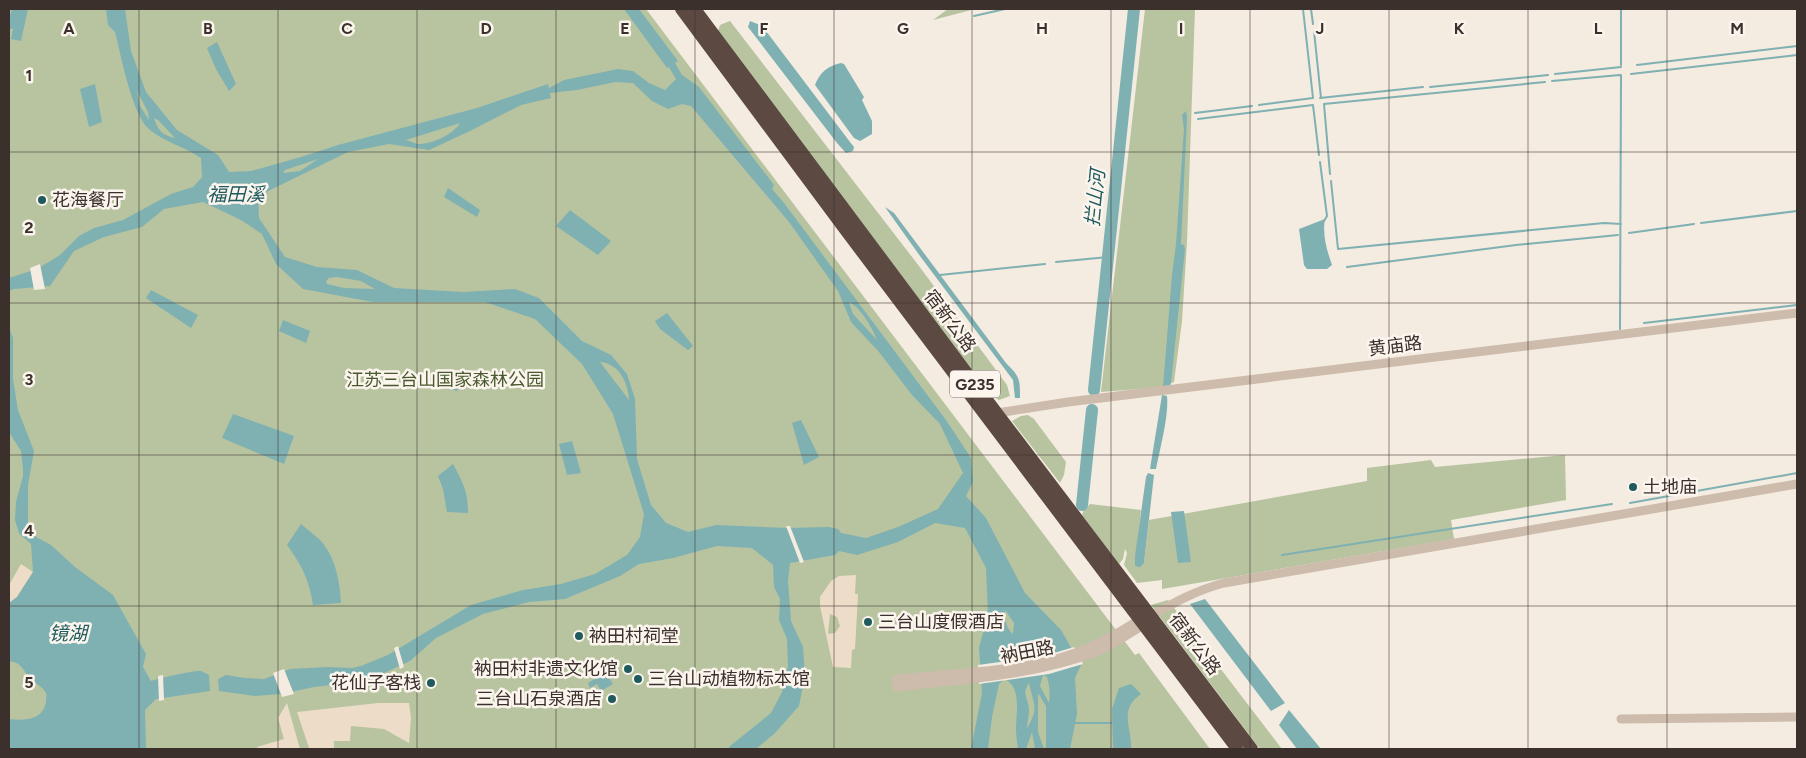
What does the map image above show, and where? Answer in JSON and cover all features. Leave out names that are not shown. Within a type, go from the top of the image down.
[{"type":"highway","name":"宿新公路","points":[[681,9],[846,231],[1252,749]]},
{"type":"highway","name":"宿新公路","points":[[695,9],[1148,618],[1238,749]]},
{"type":"street","name":"黄庙路","points":[[996,413],[1068,402],[1797,313]]},
{"type":"street","name":"衲田路","points":[[896,683],[976,674],[1057,659],[1093,649],[1180,599],[1204,588],[1224,583],[1797,484]]},
{"type":"street","points":[[1621,719],[1797,717]]},
{"type":"green space","name":"江苏三台山国家森林公园","points":[[9,9],[646,9],[1135,655],[1139,653],[1210,749],[9,749]]},
{"type":"green space","points":[[948,9],[975,9],[933,20]]},
{"type":"green space","points":[[1145,9],[1195,9],[1187,242],[1182,321],[1174,382],[1163,387],[1101,392]]},
{"type":"green space","points":[[730,21],[919,266],[1007,385],[1010,396],[999,400],[992,396],[722,38],[718,31],[720,25]]},
{"type":"green space","points":[[1028,415],[1034,419],[1066,462],[1064,475],[1060,483],[1012,421],[1021,416]]},
{"type":"green space","points":[[1565,455],[1566,500],[1451,520],[1454,539],[1162,589],[1162,580],[1137,583],[1124,565],[1127,553],[1125,549],[1123,559],[1119,564],[1082,515],[1090,504],[1141,510],[1135,566],[1144,563],[1149,520],[1367,481],[1367,468],[1431,460],[1435,467]]},
{"type":"green space","points":[[1168,600],[1282,749],[1260,749],[1151,605]]},
{"type":"shaded area","points":[[21,564],[33,572],[17,597],[9,603],[9,585]]},
{"type":"shaded area","points":[[856,575],[855,594],[858,594],[857,614],[855,649],[852,650],[851,668],[833,667],[820,606],[820,597],[831,581],[839,576]],"holes":[[[830,614],[837,617],[840,626],[835,633],[828,634]]]},
{"type":"shaded area","points":[[287,703],[300,749],[257,749],[257,747],[284,739],[278,718]]},
{"type":"shaded area","points":[[378,703],[409,703],[411,718],[409,743],[384,729],[351,726],[350,741],[334,741],[334,749],[309,748],[297,712]]},
{"type":"water","points":[[12,9],[28,9],[21,41],[11,39],[13,29],[9,29],[9,18]]},
{"type":"water","name":"福田溪","points":[[106,9],[125,9],[131,51],[146,92],[177,130],[218,155],[229,172],[251,171],[338,145],[477,108],[548,84],[549,88],[564,80],[618,69],[633,71],[649,83],[665,90],[676,79],[669,67],[667,68],[624,9],[639,9],[678,61],[675,63],[682,75],[699,87],[774,185],[772,189],[946,420],[971,458],[973,482],[966,496],[986,518],[1025,593],[1061,630],[1081,665],[1075,678],[1077,714],[1070,749],[1046,749],[1046,706],[1038,693],[1038,732],[1044,749],[1035,749],[1032,732],[1026,749],[1018,749],[1016,695],[1014,688],[1005,679],[999,684],[988,749],[971,749],[982,693],[979,648],[988,614],[986,568],[965,528],[935,523],[898,542],[857,555],[839,551],[835,555],[790,563],[788,581],[791,621],[803,647],[805,676],[799,706],[775,733],[756,749],[728,749],[771,713],[782,692],[788,666],[787,639],[779,620],[780,599],[774,587],[773,565],[752,548],[717,546],[673,558],[639,564],[620,576],[565,599],[529,602],[483,614],[436,638],[410,661],[367,681],[255,696],[219,691],[218,679],[226,675],[264,679],[290,669],[352,668],[361,666],[388,655],[471,605],[523,590],[561,584],[595,574],[627,555],[640,537],[644,514],[613,414],[582,364],[535,319],[485,302],[373,302],[303,289],[276,264],[262,234],[241,220],[203,202],[164,209],[142,227],[104,237],[74,251],[50,286],[9,291],[9,278],[37,269],[60,255],[79,236],[94,228],[123,220],[171,194],[193,187],[202,177],[201,158],[156,134],[144,123],[128,84],[115,32],[108,25]],"holes":[[[615,82],[633,83],[652,101],[668,109],[682,104],[691,106],[789,222],[838,291],[851,322],[879,352],[912,395],[940,424],[963,473],[938,509],[898,527],[866,538],[841,533],[838,529],[829,527],[788,528],[716,525],[688,532],[666,523],[651,505],[637,459],[635,399],[627,374],[611,355],[582,341],[539,298],[515,289],[463,292],[394,288],[357,270],[317,267],[285,257],[259,218],[258,196],[348,152],[389,144],[429,150],[521,105],[551,98],[550,93],[577,90]],[[137,91],[148,112],[149,120],[140,106]],[[712,116],[721,121],[727,128],[731,147],[715,129]],[[154,118],[175,138],[167,136],[159,129]],[[460,123],[453,131],[435,141],[417,144],[406,140]],[[318,159],[300,171],[283,173],[285,170]],[[337,277],[361,281],[375,289],[344,288],[327,284],[326,281],[329,278]],[[849,302],[869,324],[877,340],[853,314]],[[600,362],[613,366],[618,370],[627,387],[629,400]],[[1005,610],[1014,623],[1013,634],[1007,626]],[[1043,675],[1047,677],[1050,690],[1049,703],[1040,686]],[[1029,683],[1034,701],[1034,710],[1027,728],[1029,707],[1025,694]]]},
{"type":"water","points":[[750,21],[760,25],[766,31],[854,147],[853,151],[846,153],[837,143],[748,27]]},
{"type":"water","points":[[217,42],[236,84],[229,91],[216,69],[207,48]]},
{"type":"water","points":[[841,63],[844,64],[864,97],[862,100],[872,121],[872,134],[860,141],[854,138],[815,85],[819,76],[825,70]]},
{"type":"water","points":[[95,84],[102,122],[89,127],[80,89]]},
{"type":"water","points":[[1186,111],[1181,244],[1184,245],[1185,249],[1171,383],[1170,386],[1163,387],[1176,244],[1184,129],[1182,115]]},
{"type":"water","points":[[448,188],[480,210],[477,217],[444,197]]},
{"type":"water","points":[[885,207],[894,213],[1006,363],[1017,375],[1020,398],[1015,398],[1013,380]]},
{"type":"water","points":[[570,210],[611,241],[598,255],[556,226]]},
{"type":"water","points":[[1325,219],[1325,236],[1332,265],[1327,269],[1307,269],[1304,265],[1299,229]]},
{"type":"water","points":[[151,290],[198,315],[191,328],[146,298]]},
{"type":"water","points":[[667,313],[693,346],[688,350],[660,329],[655,321]]},
{"type":"water","points":[[283,320],[310,331],[306,343],[279,331]]},
{"type":"water","name":"镜湖","points":[[9,327],[13,338],[13,379],[18,410],[34,451],[28,485],[28,524],[36,537],[51,545],[75,567],[113,595],[146,654],[143,667],[151,681],[197,671],[209,675],[210,691],[156,699],[145,710],[146,749],[9,749],[9,719],[21,720],[37,716],[44,707],[46,693],[18,664],[9,661],[9,603],[17,597],[33,572],[31,544],[19,533],[15,520],[16,502],[23,469],[21,451],[9,432]]},
{"type":"water","points":[[447,373],[461,376],[457,391],[434,386],[434,378],[443,380]]},
{"type":"water","points":[[1162,395],[1167,396],[1165,422],[1156,469],[1150,469]]},
{"type":"water","points":[[233,414],[294,436],[284,464],[222,438]]},
{"type":"water","points":[[801,420],[819,457],[804,465],[792,423]]},
{"type":"water","points":[[572,441],[581,473],[567,475],[559,444]]},
{"type":"water","points":[[453,464],[464,487],[468,513],[447,512],[443,489],[438,476]]},
{"type":"water","points":[[1148,473],[1154,475],[1144,563],[1140,567],[1135,566],[1135,556]]},
{"type":"water","points":[[1184,511],[1191,562],[1178,563],[1171,512]]},
{"type":"water","points":[[301,524],[319,539],[333,560],[338,577],[341,603],[313,605],[304,573],[287,545]]},
{"type":"water","points":[[1205,599],[1285,703],[1271,711],[1190,604]]},
{"type":"water","points":[[607,665],[614,668],[617,673],[609,678],[613,684],[601,691],[597,684],[590,688],[588,683],[600,676],[598,671]]},
{"type":"water","points":[[1131,684],[1141,694],[1134,700],[1128,713],[1131,749],[1113,749],[1112,709],[1119,688]]},
{"type":"water","points":[[1289,710],[1321,749],[1297,749],[1279,725]]},
{"type":"pier","points":[[40,264],[45,289],[34,290],[30,268]]},
{"type":"pier","points":[[786,526],[790,526],[804,562],[800,563]]},
{"type":"pier","points":[[398,646],[404,667],[400,669],[394,648]]},
{"type":"pier","points":[[1074,647],[1083,664],[1049,674],[979,684],[978,665],[1044,656]]},
{"type":"pier","points":[[284,669],[294,694],[282,697],[273,673]]},
{"type":"pier","points":[[163,675],[164,700],[159,701],[158,676]]},
{"type":"waterway","points":[[974,16],[1005,9]]},
{"type":"waterway","name":"拦山河","points":[[1094,390],[1134,9]]},
{"type":"waterway","points":[[1259,105],[1313,98],[1303,9]]},
{"type":"waterway","points":[[1311,9],[1313,24]]},
{"type":"waterway","points":[[1621,9],[1621,65]]},
{"type":"waterway","points":[[1314,31],[1321,98]]},
{"type":"waterway","points":[[1637,65],[1797,46]]},
{"type":"waterway","points":[[1631,74],[1797,55]]},
{"type":"waterway","points":[[1555,74],[1621,67]]},
{"type":"waterway","points":[[1430,87],[1548,75]]},
{"type":"waterway","points":[[1552,81],[1620,75]]},
{"type":"waterway","points":[[1620,329],[1621,75]]},
{"type":"waterway","points":[[1330,174],[1324,104],[1545,82]]},
{"type":"waterway","points":[[1320,98],[1423,87]]},
{"type":"waterway","points":[[702,103],[742,155]]},
{"type":"waterway","points":[[1198,119],[1313,105],[1319,155]]},
{"type":"waterway","points":[[1195,113],[1252,106]]},
{"type":"waterway","points":[[1320,162],[1327,216],[1324,221]]},
{"type":"waterway","points":[[1331,181],[1338,249],[1604,223],[1621,224]]},
{"type":"waterway","points":[[1701,223],[1797,211]]},
{"type":"waterway","points":[[1629,233],[1694,224]]},
{"type":"waterway","points":[[1347,267],[1516,245],[1618,235]]},
{"type":"waterway","points":[[1056,262],[1108,257]]},
{"type":"waterway","points":[[940,275],[1045,264]]},
{"type":"waterway","points":[[1644,323],[1797,305]]},
{"type":"waterway","name":"拦山河","points":[[1082,505],[1092,410]]},
{"type":"waterway","points":[[1630,503],[1797,473]]},
{"type":"waterway","points":[[1282,555],[1612,504]]},
{"type":"waterway","points":[[1075,723],[1113,723]]},
{"type":"place","name":"花海餐厅","points":[[42,200]]},
{"type":"place","name":"土地庙","points":[[1633,487]]},
{"type":"place","name":"三台山度假酒店","points":[[868,622]]},
{"type":"place","name":"衲田村祠堂","points":[[579,636]]},
{"type":"place","name":"衲田村非遗文化馆","points":[[628,669]]},
{"type":"place","name":"三台山动植物标本馆","points":[[638,679]]},
{"type":"place","name":"花仙子客栈","points":[[431,683]]},
{"type":"place","name":"三台山石泉酒店","points":[[612,699]]}]
